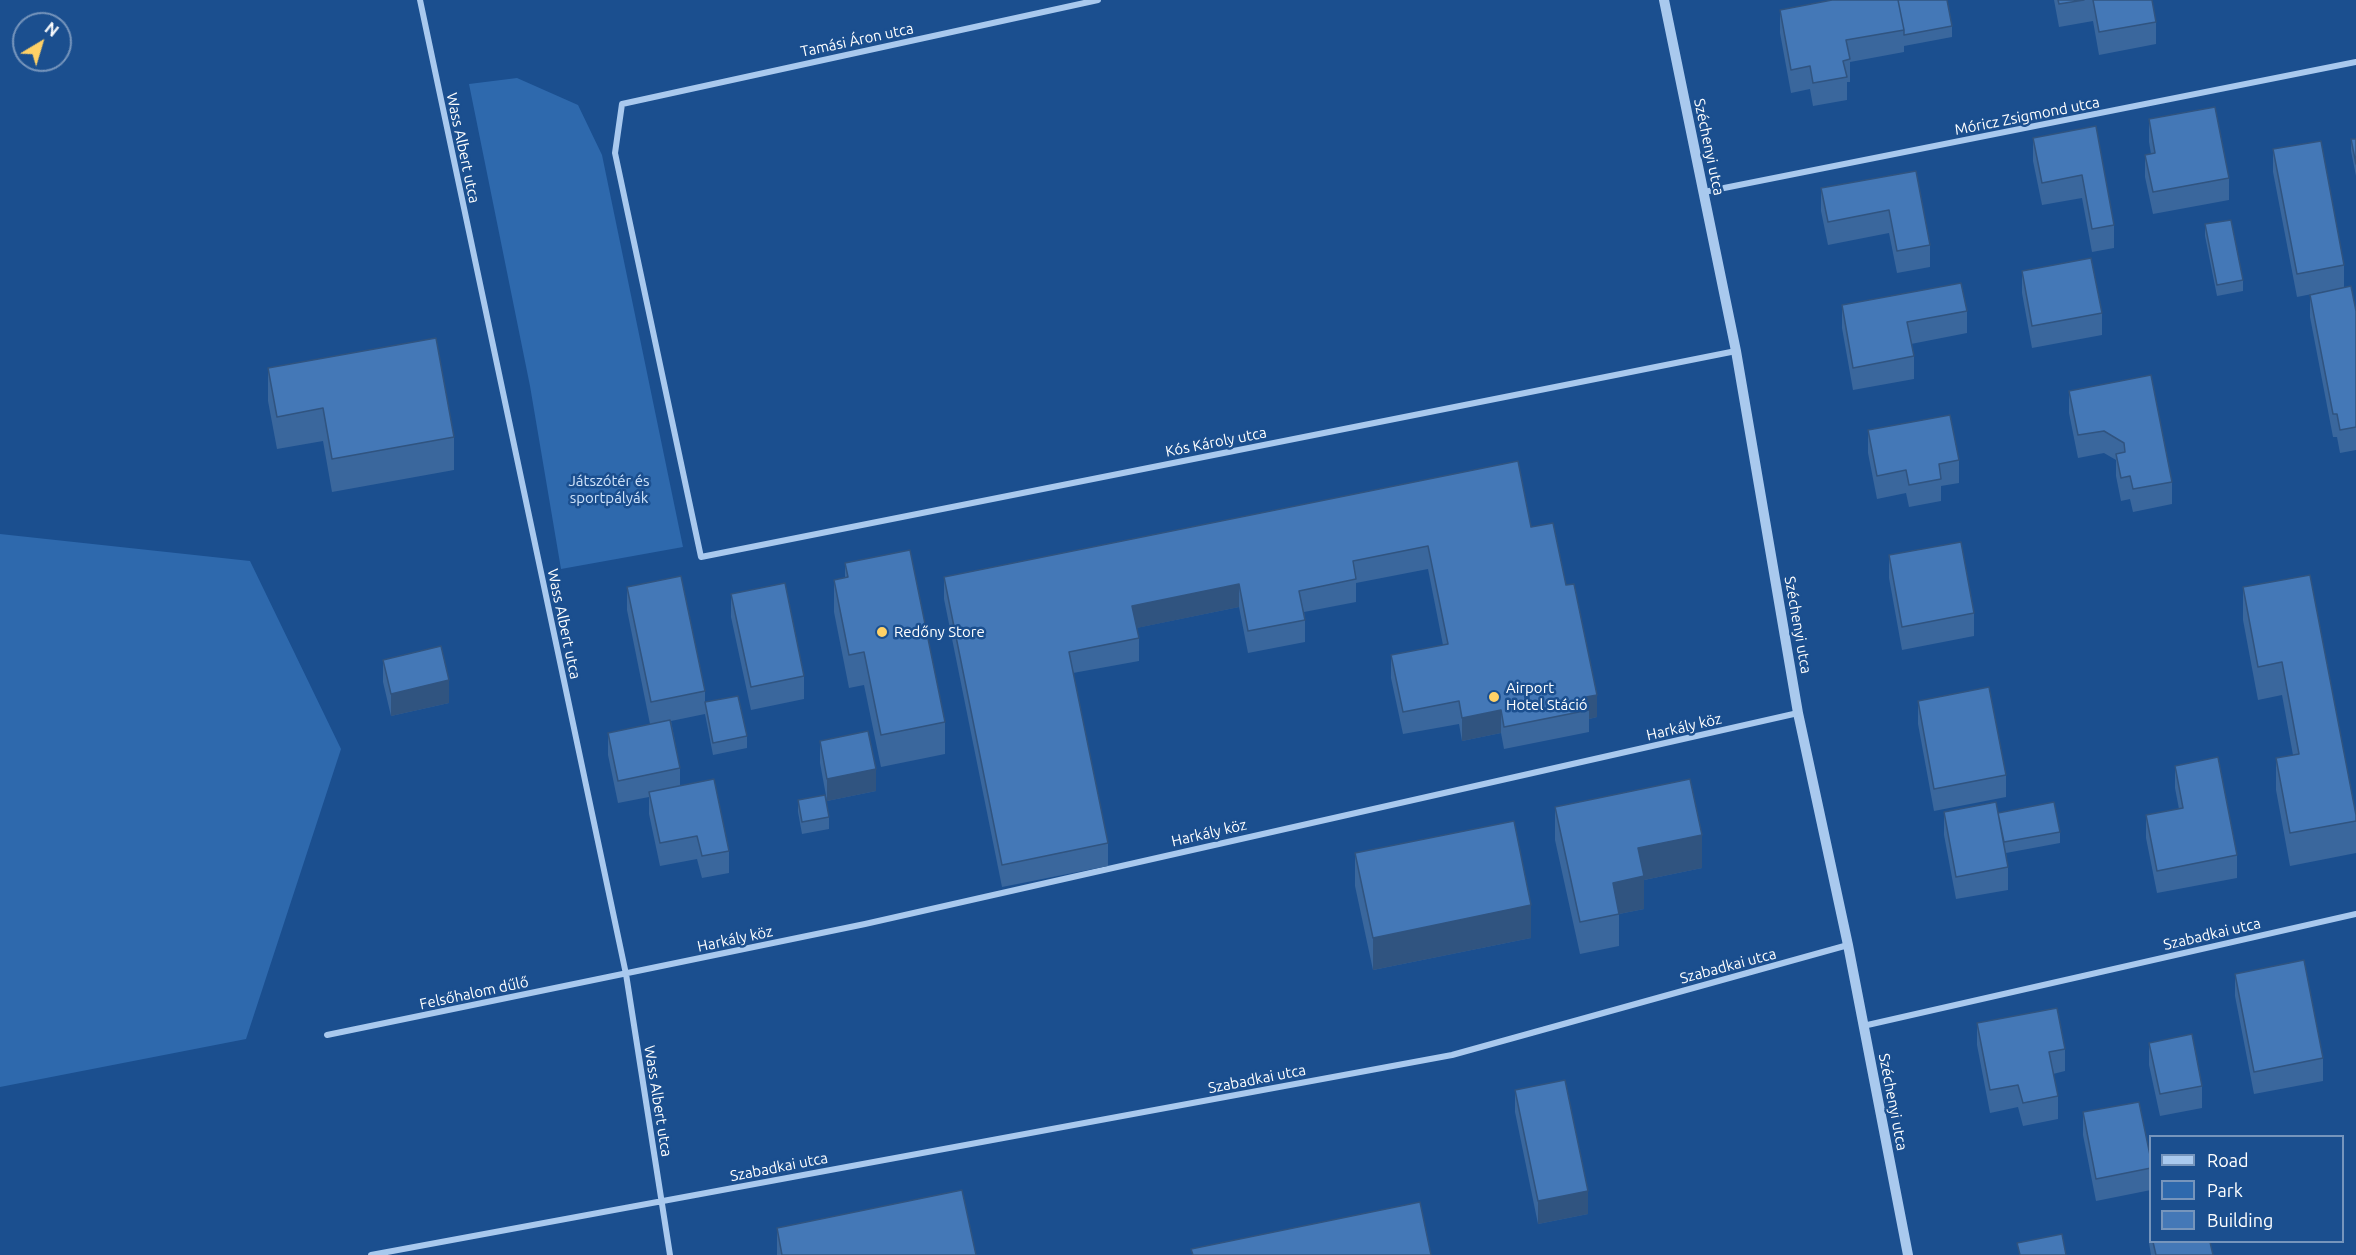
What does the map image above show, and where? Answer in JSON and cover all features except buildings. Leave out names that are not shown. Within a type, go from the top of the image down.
[{"type":"street","name":"Wass Albert utca","points":[[420,0],[626,974],[670,1255]]},
{"type":"street","name":"Tamási Áron utca","points":[[701,557],[615,153],[622,104],[1098,0]]},
{"type":"street","name":"Széchenyi utca","points":[[1664,0],[1736,351],[1798,713],[1848,945],[1908,1255]]},
{"type":"street","name":"Móricz Zsigmond utca","points":[[1704,192],[2356,63]]},
{"type":"street","name":"Kós Károly utca","points":[[701,557],[1736,351]]},
{"type":"street","name":"Harkály köz","points":[[626,974],[865,924],[1798,713]]},
{"type":"street","name":"Szabadkai utca","points":[[1863,1026],[2356,914]]},
{"type":"street","name":"Szabadkai utca","points":[[371,1255],[1452,1055],[1848,945]]},
{"type":"street","name":"Felsőhalom dűlő","points":[[327,1035],[626,974]]},
{"type":"green space","name":"Játszótér és sportpályák","points":[[517,78],[578,105],[602,155],[683,547],[561,569],[530,386],[469,84]]},
{"type":"green space","points":[[0,534],[250,561],[341,749],[246,1039],[0,1087]]},
{"type":"place","name":"Redőny Store","points":[[882,632]]},
{"type":"place","name":"Airport Hotel Stáció","points":[[1494,697]]}]
